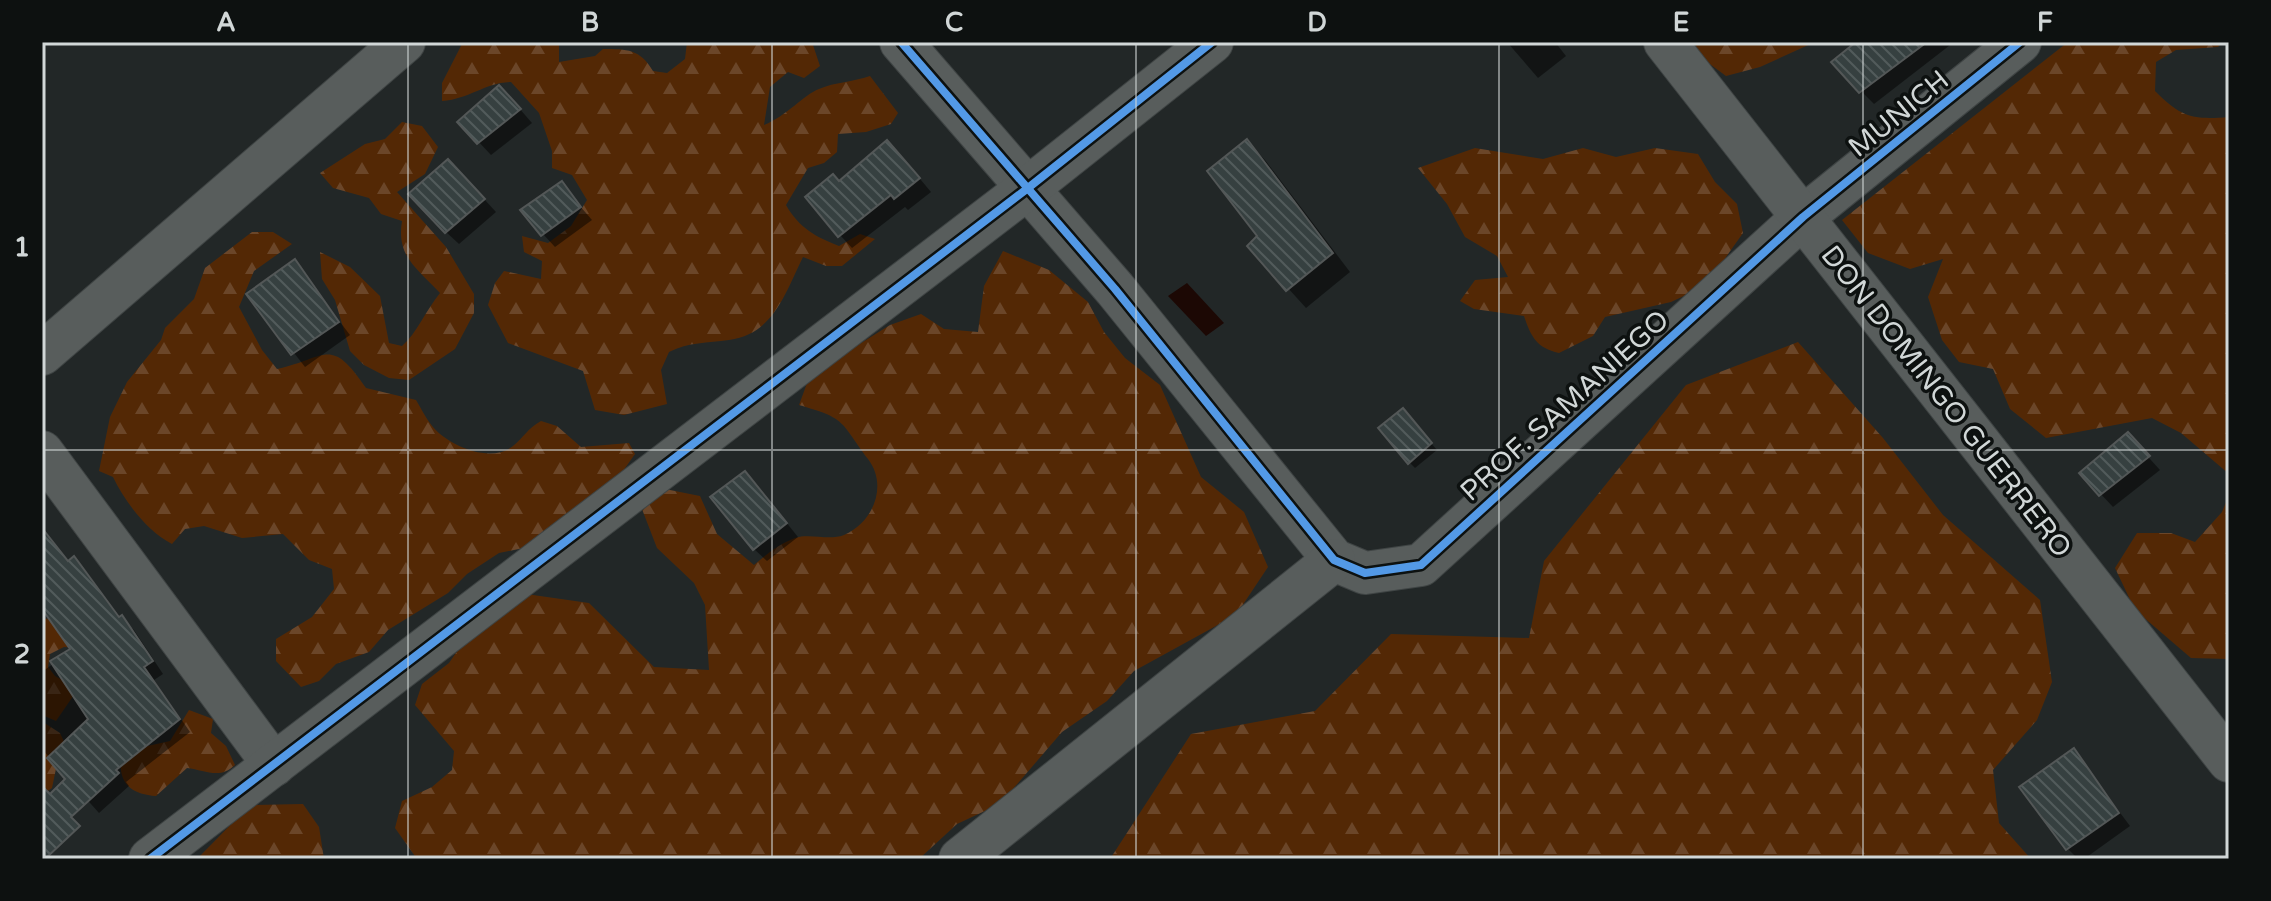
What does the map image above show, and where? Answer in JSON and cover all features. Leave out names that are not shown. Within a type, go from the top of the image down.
[{"type":"street","points":[[42,354],[404,42]]},
{"type":"street","points":[[901,42],[1115,289],[1334,560],[960,859]]},
{"type":"street","points":[[150,859],[1028,188],[1212,42]]},
{"type":"street","name":"DON DOMINGO GUERRERO","points":[[1665,42],[2223,742]]},
{"type":"street","name":"MUNICH","points":[[1803,217],[2020,42]]},
{"type":"street","name":"PROF. SAMANIEGO","points":[[1334,560],[1365,573],[1421,565],[1803,217]]},
{"type":"street","points":[[42,452],[274,765]]},
{"type":"green space","points":[[463,42],[559,42],[559,62],[595,56],[603,49],[626,50],[638,54],[653,71],[667,73],[685,59],[687,42],[812,42],[820,66],[804,78],[788,72],[770,87],[764,125],[819,89],[870,76],[898,113],[891,124],[866,132],[838,134],[837,152],[824,163],[808,168],[786,205],[809,231],[839,246],[860,234],[875,239],[842,266],[826,266],[803,257],[784,298],[757,330],[729,340],[691,345],[669,352],[661,370],[667,404],[624,415],[595,410],[583,371],[508,343],[488,305],[495,283],[504,271],[541,279],[542,261],[524,252],[522,236],[548,243],[571,226],[587,200],[572,175],[552,168],[552,151],[539,113],[511,82],[442,101],[442,83]]},
{"type":"green space","points":[[1694,42],[1815,42],[1760,67],[1726,76],[1699,56]]},
{"type":"green space","points":[[2068,42],[2223,42],[2218,47],[2176,50],[2156,62],[2155,91],[2188,115],[2229,117],[2229,474],[2181,433],[2152,418],[2046,438],[2010,409],[1993,369],[1959,362],[1942,340],[1928,297],[1943,259],[1910,269],[1868,253],[1842,220]]},
{"type":"green space","points":[[402,122],[422,126],[438,147],[425,174],[397,192],[446,247],[474,294],[474,313],[455,349],[409,380],[389,378],[364,365],[350,351],[335,300],[322,279],[320,252],[350,267],[380,296],[389,343],[402,346],[440,293],[410,262],[402,244],[402,221],[381,214],[369,198],[333,188],[320,173],[365,144],[385,139]]},
{"type":"green space","points":[[1475,148],[1543,159],[1583,148],[1616,157],[1655,148],[1698,154],[1715,182],[1737,204],[1743,233],[1726,257],[1716,281],[1671,302],[1605,317],[1593,336],[1559,353],[1551,351],[1536,340],[1524,316],[1474,309],[1460,301],[1475,280],[1508,277],[1497,256],[1465,237],[1447,204],[1418,168]]},
{"type":"green space","points":[[252,232],[273,232],[292,244],[254,271],[239,307],[262,350],[277,369],[318,356],[335,356],[344,361],[366,388],[416,400],[440,434],[460,446],[482,453],[504,451],[541,421],[557,426],[581,447],[629,443],[635,454],[618,478],[533,546],[499,553],[467,574],[448,593],[388,630],[369,652],[336,664],[319,681],[301,687],[276,661],[276,639],[312,617],[334,589],[332,569],[309,560],[283,534],[242,538],[204,526],[185,529],[172,544],[154,532],[138,515],[113,477],[99,471],[110,417],[127,382],[161,340],[165,328],[194,299],[205,268]]},
{"type":"green space","points":[[1003,251],[1049,270],[1088,302],[1104,332],[1125,358],[1160,385],[1201,477],[1244,512],[1268,567],[1236,615],[1134,671],[1107,701],[1062,732],[1000,804],[957,824],[919,859],[417,859],[395,828],[402,801],[432,787],[452,770],[454,751],[415,705],[422,684],[449,663],[471,631],[526,594],[589,603],[654,667],[709,670],[705,605],[694,583],[657,548],[640,504],[665,489],[700,496],[717,534],[754,565],[778,546],[795,538],[838,537],[854,529],[875,502],[877,480],[874,469],[841,423],[799,405],[810,375],[890,325],[921,314],[944,329],[978,332],[984,286]]},
{"type":"green space","points":[[1798,342],[1883,438],[1943,515],[2040,600],[2052,682],[2037,720],[1993,770],[1999,823],[2031,859],[1110,859],[1191,734],[1315,711],[1391,634],[1529,638],[1544,561],[1686,385]]},
{"type":"green space","points":[[2229,495],[2229,659],[2191,658],[2135,610],[2115,568],[2137,533],[2171,533],[2195,542],[2222,512]]},
{"type":"green space","points":[[54,618],[80,648],[64,647],[50,654],[48,667],[55,676],[78,689],[56,721],[42,715],[42,619]]},
{"type":"green space","points":[[189,710],[213,719],[211,733],[226,746],[235,765],[218,773],[187,768],[156,796],[140,793],[128,786],[122,775],[121,758],[143,747],[170,741]]},
{"type":"green space","points":[[43,722],[60,733],[66,746],[58,759],[52,788],[42,795]]},
{"type":"green space","points":[[303,804],[319,827],[324,859],[197,859],[250,805]]},
{"type":"shaded area","points":[[1187,283],[1224,323],[1206,336],[1168,296]]},
{"type":"building","points":[[1856,42],[1927,42],[1859,93],[1831,62]]},
{"type":"building","points":[[499,85],[521,109],[477,144],[457,122]]},
{"type":"building","points":[[1247,139],[1333,253],[1286,291],[1247,246],[1257,236],[1207,171]]},
{"type":"building","points":[[887,140],[920,178],[894,199],[891,195],[838,237],[805,197],[833,174],[839,181]]},
{"type":"building","points":[[448,159],[485,199],[445,233],[408,194]]},
{"type":"building","points":[[562,181],[581,207],[541,236],[520,210]]},
{"type":"building","points":[[295,259],[339,322],[291,355],[246,294]]},
{"type":"building","points":[[1403,408],[1432,443],[1408,464],[1378,428]]},
{"type":"building","points":[[2128,432],[2150,456],[2099,496],[2079,473]]},
{"type":"building","points":[[745,471],[787,523],[753,550],[710,497]]},
{"type":"building","points":[[42,528],[68,561],[74,556],[119,617],[122,615],[153,661],[144,667],[180,719],[116,770],[119,773],[71,817],[80,826],[45,859],[42,786],[50,794],[65,779],[47,758],[88,719],[50,661],[70,649],[42,609]]},
{"type":"building","points":[[2074,748],[2119,813],[2066,850],[2019,787]]},
{"type":"cycle path","points":[[901,42],[1115,289],[1334,560],[1365,573],[1421,565],[1803,217],[2020,42]]},
{"type":"cycle path","points":[[150,859],[1028,188],[1212,42]]}]
